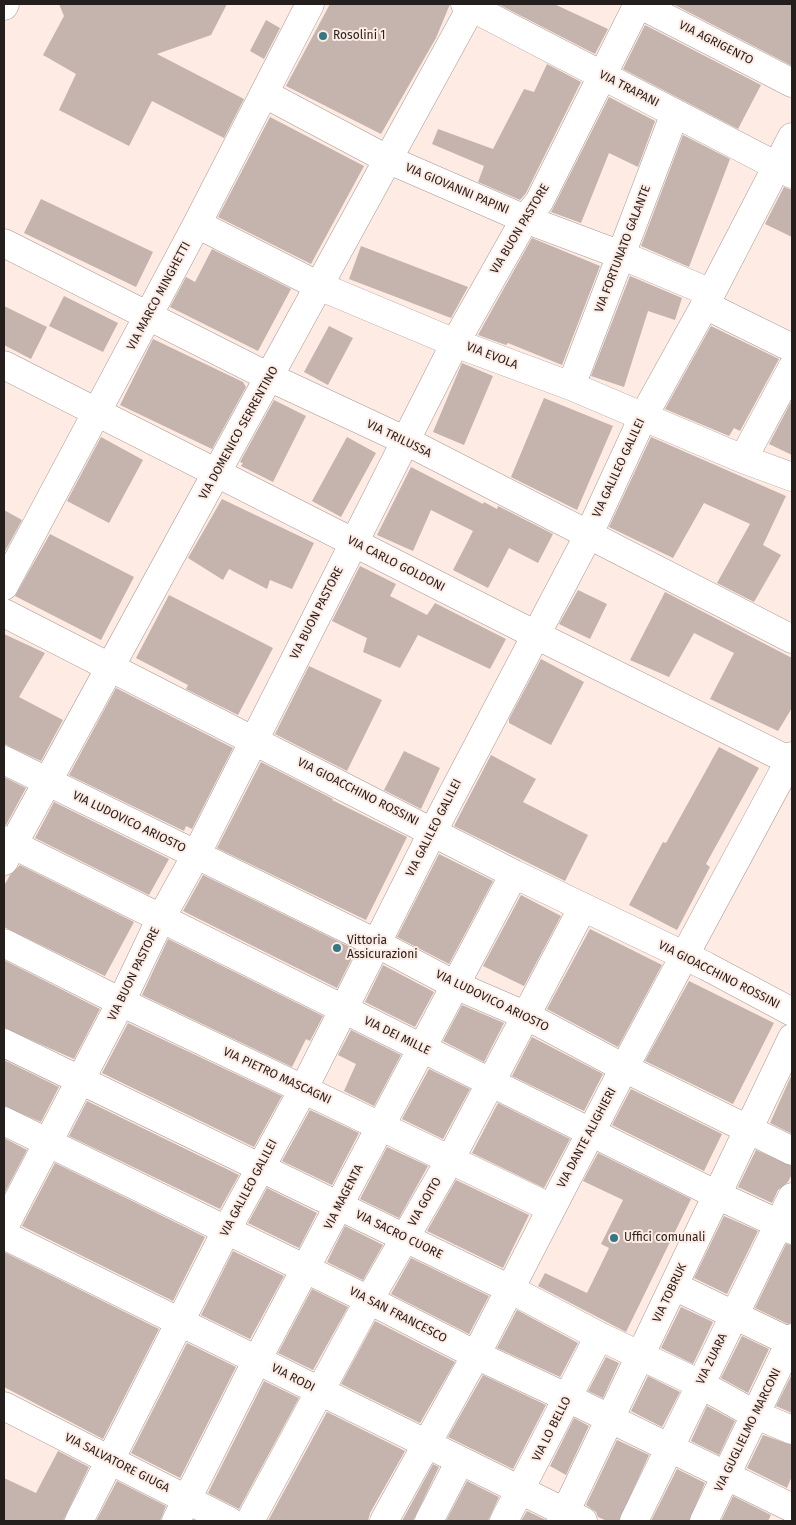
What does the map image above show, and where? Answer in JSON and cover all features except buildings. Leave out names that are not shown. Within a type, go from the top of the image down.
[{"type":"street","name":"VIA MARCO MINGHETTI","points":[[4,586],[197,224],[310,4]]},
{"type":"street","name":"VIA BUON PASTORE","points":[[4,1227],[121,1002],[161,918],[196,855],[455,343],[525,218],[539,202],[601,74],[639,4]]},
{"type":"street","name":"VIA AGRIGENTO","points":[[639,4],[792,83]]},
{"type":"street","name":"VIA TRAPANI","points":[[470,5],[785,170]]},
{"type":"street","name":"VIA DOMENICO SERRENTINO","points":[[7,849],[48,783],[109,667],[319,286],[470,5]]},
{"type":"street","name":"VIA GIOVANNI PAPINI","points":[[265,94],[388,159],[525,218],[621,255],[708,299],[792,348]]},
{"type":"street","name":"VIA FORTUNATO GALANTE","points":[[571,386],[675,113]]},
{"type":"street","name":"VIA GALILEO GALILEI","points":[[79,1521],[226,1231],[304,1088],[534,634],[588,536],[643,416],[708,299],[785,170],[792,137]]},
{"type":"street","name":"VIA EVOLA","points":[[197,224],[319,286],[455,343],[571,386],[743,459],[792,477]]},
{"type":"street","name":"VIA TRILUSSA","points":[[4,243],[269,377],[406,441],[792,639]]},
{"type":"street","name":"VIA CARLO GOLDONI","points":[[4,365],[534,634],[791,758]]},
{"type":"street","points":[[743,459],[792,368]]},
{"type":"street","name":"VIA GIOACCHINO ROSSINI","points":[[4,613],[514,874],[684,956],[792,1012]]},
{"type":"street","name":"VIA DANTE ALIGHIERI","points":[[384,1521],[476,1355],[624,1068],[791,758]]},
{"type":"street","name":"VIA LUDOVICO ARIOSTO","points":[[4,760],[376,943],[455,985],[526,1016],[624,1068],[792,1151]]},
{"type":"street","name":"VIA DEI MILLE","points":[[7,849],[161,918],[421,1048],[490,1080],[717,1195],[786,1226]]},
{"type":"street","name":"VIA MAGENTA","points":[[182,1510],[257,1360],[339,1206],[380,1124],[514,874]]},
{"type":"street","name":"VIA GOITO","points":[[250,1521],[369,1300],[450,1160],[490,1080],[583,907]]},
{"type":"street","name":"VIA PIETRO MASCAGNI","points":[[4,943],[121,1002],[380,1124],[551,1208]]},
{"type":"street","name":"VIA TOBRUK","points":[[570,1518],[611,1419],[640,1356],[792,1038]]},
{"type":"street","name":"VIA SACRO CUORE","points":[[4,1043],[260,1166],[510,1289],[599,1336],[700,1384],[754,1414],[792,1430]]},
{"type":"street","name":"VIA SAN FRANCESCO","points":[[4,1121],[369,1300],[476,1355],[726,1475],[787,1507]]},
{"type":"street","name":"VIA ZUARA","points":[[634,1521],[734,1313],[786,1226],[792,1197]]},
{"type":"street","name":"VIA RODI","points":[[4,1235],[426,1444],[570,1518]]},
{"type":"street","points":[[674,1286],[792,1341]]},
{"type":"street","name":"VIA LO BELLO","points":[[504,1521],[599,1336]]},
{"type":"street","name":"VIA GUGLIELMO MARCONI","points":[[704,1521],[754,1414],[792,1341]]},
{"type":"street","name":"VIA SALVATORE GIUGA","points":[[4,1406],[111,1460],[182,1510],[230,1521]]},
{"type":"street","points":[[429,1521],[460,1461]]},
{"type":"place","name":"Rosolini 1","points":[[323,36]]},
{"type":"place","name":"Vittoria Assicurazioni","points":[[337,948]]},
{"type":"place","name":"Uffici comunali","points":[[614,1238]]}]
